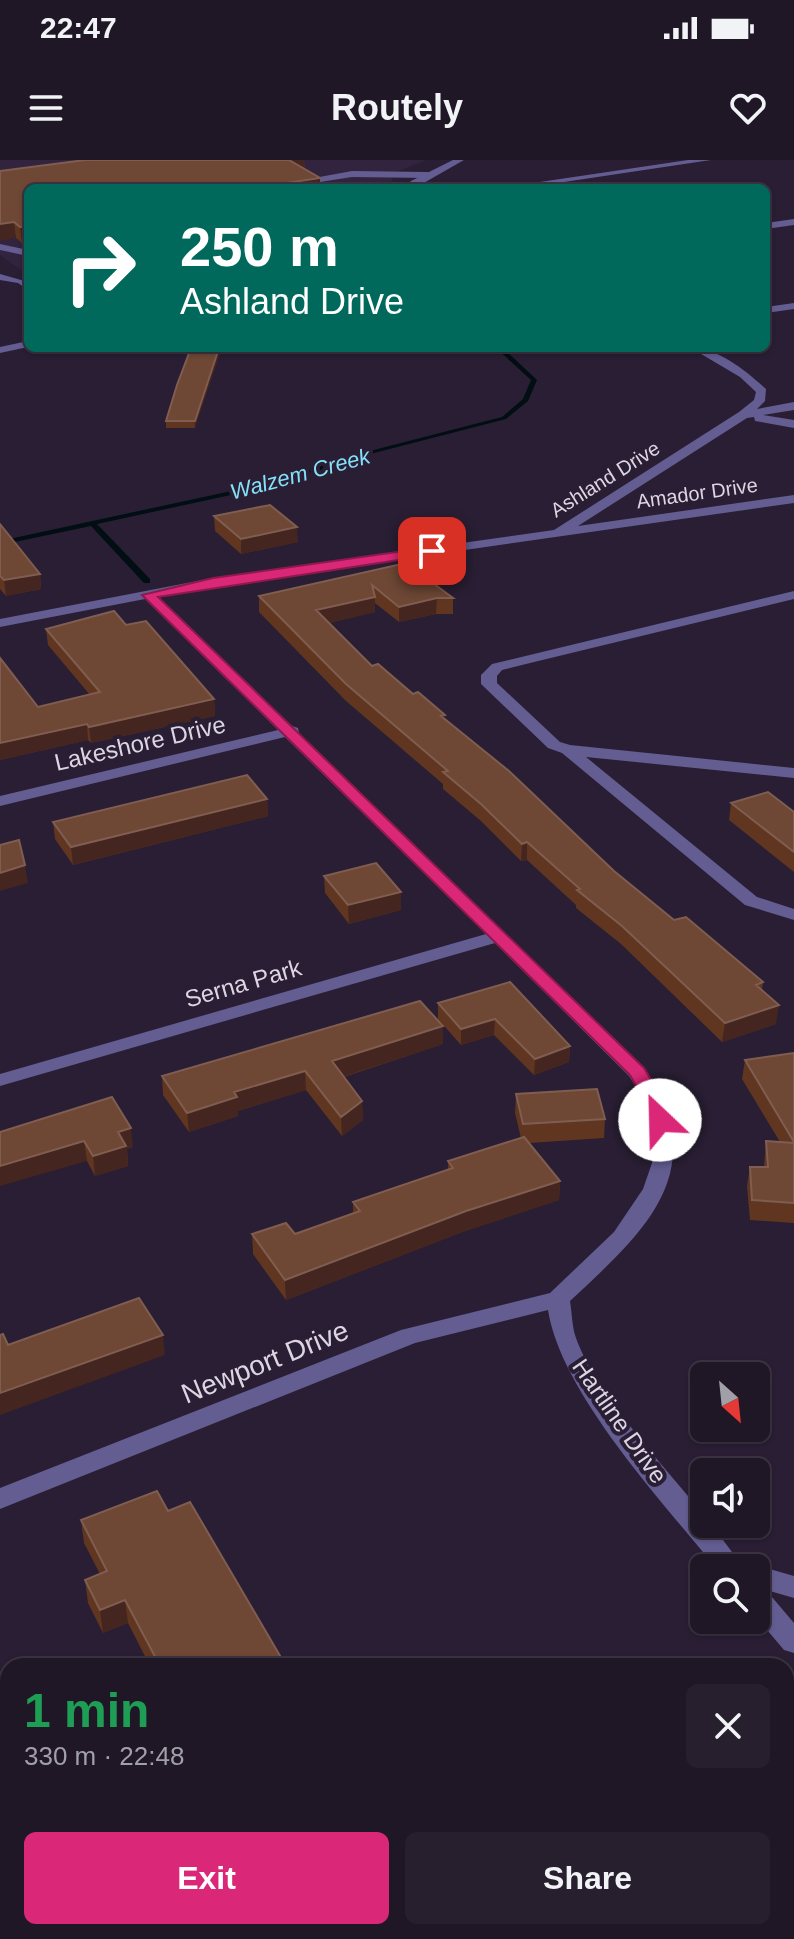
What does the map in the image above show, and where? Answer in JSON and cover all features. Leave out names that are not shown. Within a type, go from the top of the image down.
[{"type":"street","points":[[415,184],[460,160]]},
{"type":"street","points":[[534,184],[707,160]]},
{"type":"street","points":[[315,184],[317,180],[352,174],[424,177]]},
{"type":"street","points":[[368,184],[377,180],[424,177]]},
{"type":"street","points":[[770,225],[794,222]]},
{"type":"street","points":[[0,247],[24,252]]},
{"type":"street","points":[[0,277],[24,284]]},
{"type":"street","points":[[770,309],[794,306]]},
{"type":"street","points":[[0,341],[24,341]]},
{"type":"street","points":[[0,350],[24,342]]},
{"type":"street","points":[[704,352],[744,375],[762,391],[759,401],[743,415]]},
{"type":"street","name":"Ashland Drive","points":[[0,623],[213,582],[558,533],[743,415],[794,406]]},
{"type":"street","points":[[743,415],[794,424]]},
{"type":"street","name":"Amador Drive","points":[[558,533],[794,499]]},
{"type":"street","points":[[149,595],[292,731],[637,1072],[656,1103],[665,1137],[662,1173],[635,1225],[558,1299]]},
{"type":"street","points":[[794,595],[522,660],[497,667],[489,675],[489,684],[554,745],[568,750],[794,773]]},
{"type":"street","name":"Lakeshore Drive","points":[[0,801],[292,731]]},
{"type":"street","points":[[568,750],[751,901],[794,915]]},
{"type":"street","name":"Serna Park","points":[[0,1080],[500,936]]},
{"type":"street","name":"Newport Drive","points":[[0,1499],[409,1336],[558,1299]]},
{"type":"street","name":"Hartline Drive","points":[[558,1299],[564,1337],[579,1368],[616,1424],[720,1554]]},
{"type":"street","points":[[770,1580],[794,1587]]},
{"type":"street","points":[[770,1614],[794,1642]]},
{"type":"shaded area","points":[[0,160],[427,160],[393,173],[392,184],[24,184],[24,272],[0,255]]},
{"type":"building","points":[[85,160],[289,160],[320,178],[280,184],[24,184],[24,226],[20,227],[14,222],[0,224],[0,171]]},
{"type":"building","points":[[189,352],[218,352],[195,421],[166,421]]},
{"type":"building","points":[[270,505],[297,527],[241,539],[214,516]]},
{"type":"building","points":[[0,524],[40,574],[4,580],[0,576]]},
{"type":"building","points":[[406,563],[453,598],[437,598],[399,607],[372,585],[375,597],[316,610],[372,666],[378,664],[413,694],[418,692],[445,715],[441,716],[509,771],[614,871],[674,920],[686,917],[763,982],[756,985],[779,1005],[725,1023],[622,926],[577,890],[580,889],[527,842],[522,844],[443,772],[448,771],[346,684],[259,596]]},
{"type":"building","points":[[114,611],[126,625],[146,621],[214,699],[0,743],[0,658],[38,707],[100,692],[46,629]]},
{"type":"building","points":[[247,775],[267,799],[71,847],[53,822]]},
{"type":"building","points":[[768,792],[794,812],[794,852],[731,803]]},
{"type":"building","points":[[19,840],[25,865],[0,873],[0,845]]},
{"type":"building","points":[[376,863],[401,892],[348,905],[324,876]]},
{"type":"building","points":[[510,982],[570,1046],[535,1059],[495,1019],[461,1029],[438,1003]]},
{"type":"building","points":[[420,1001],[443,1026],[332,1061],[362,1101],[341,1117],[305,1071],[234,1092],[237,1097],[187,1113],[162,1076]]},
{"type":"building","points":[[794,1053],[794,1142],[745,1060]]},
{"type":"building","points":[[597,1089],[605,1119],[523,1124],[516,1094]]},
{"type":"building","points":[[112,1097],[131,1128],[118,1132],[126,1146],[93,1156],[84,1141],[0,1166],[0,1132]]},
{"type":"building","points":[[524,1137],[560,1181],[466,1211],[285,1280],[252,1234],[286,1223],[295,1234],[360,1211],[353,1202],[453,1168],[448,1161]]},
{"type":"building","points":[[766,1141],[794,1143],[794,1203],[752,1200],[750,1167],[768,1167]]},
{"type":"building","points":[[139,1298],[163,1335],[0,1393],[0,1335],[3,1334],[8,1345]]},
{"type":"building","points":[[157,1491],[168,1511],[190,1502],[281,1658],[156,1658],[125,1600],[100,1610],[85,1580],[107,1571],[81,1520]]},
{"type":"waterway","name":"Walzem Creek","points":[[0,543],[261,487],[368,453],[504,418],[526,400],[534,380],[503,352]]},
{"type":"waterway","points":[[93,524],[147,581]]},
{"type":"route","points":[[432,551],[213,582],[149,595],[292,731],[637,1072],[656,1103],[660,1120]]}]
